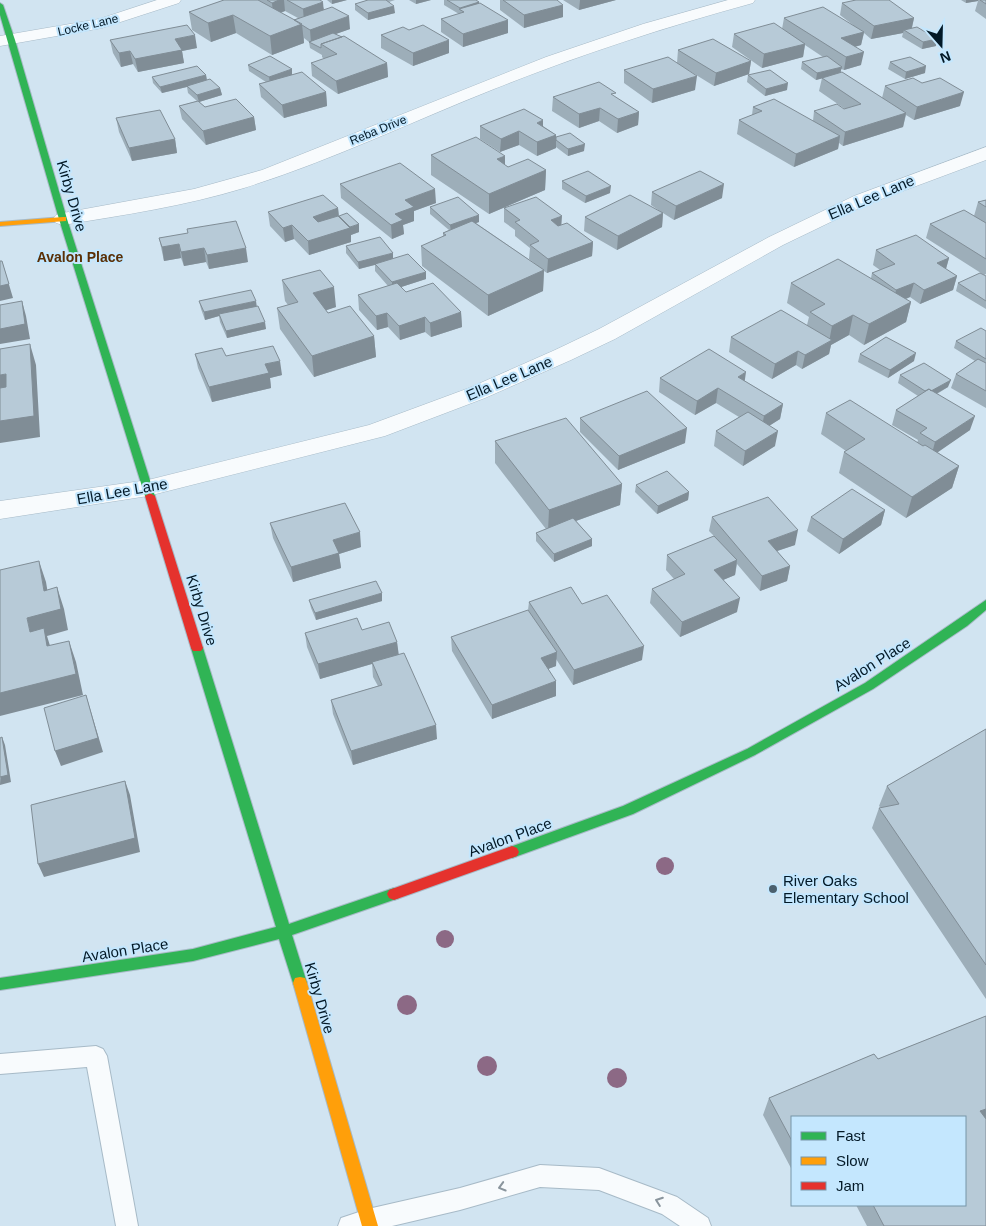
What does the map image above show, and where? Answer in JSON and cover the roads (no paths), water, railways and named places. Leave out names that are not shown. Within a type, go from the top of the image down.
[{"type":"main road","name":"Kirby Drive","points":[[0,5],[6,40],[148,488],[285,931],[362,1224]]},
{"type":"main road","name":"Reba Drive","points":[[0,224],[63,219]]},
{"type":"main road","name":"Avalon Place","points":[[0,984],[193,955],[285,931],[415,887],[628,810],[751,752],[869,686],[962,623],[986,604]]},
{"type":"street","name":"Locke Lane","points":[[6,40],[102,23],[173,0]]},
{"type":"street","name":"Reba Drive","points":[[63,219],[146,205],[237,184],[305,159],[490,84],[588,48],[705,11],[747,0]]},
{"type":"street","name":"Ella Lee Lane","points":[[0,510],[148,488],[376,431],[477,393],[607,334],[776,241],[861,200],[986,153]]},
{"type":"lane","points":[[0,1064],[96,1056],[127,1226]]},
{"type":"lane","points":[[362,1224],[540,1176],[599,1179],[669,1205],[700,1226]]},
{"type":"place","name":"River Oaks Elementary School","points":[[773,889]]},
{"type":"district","name":"Avalon Place","points":[[80,257]]}]
